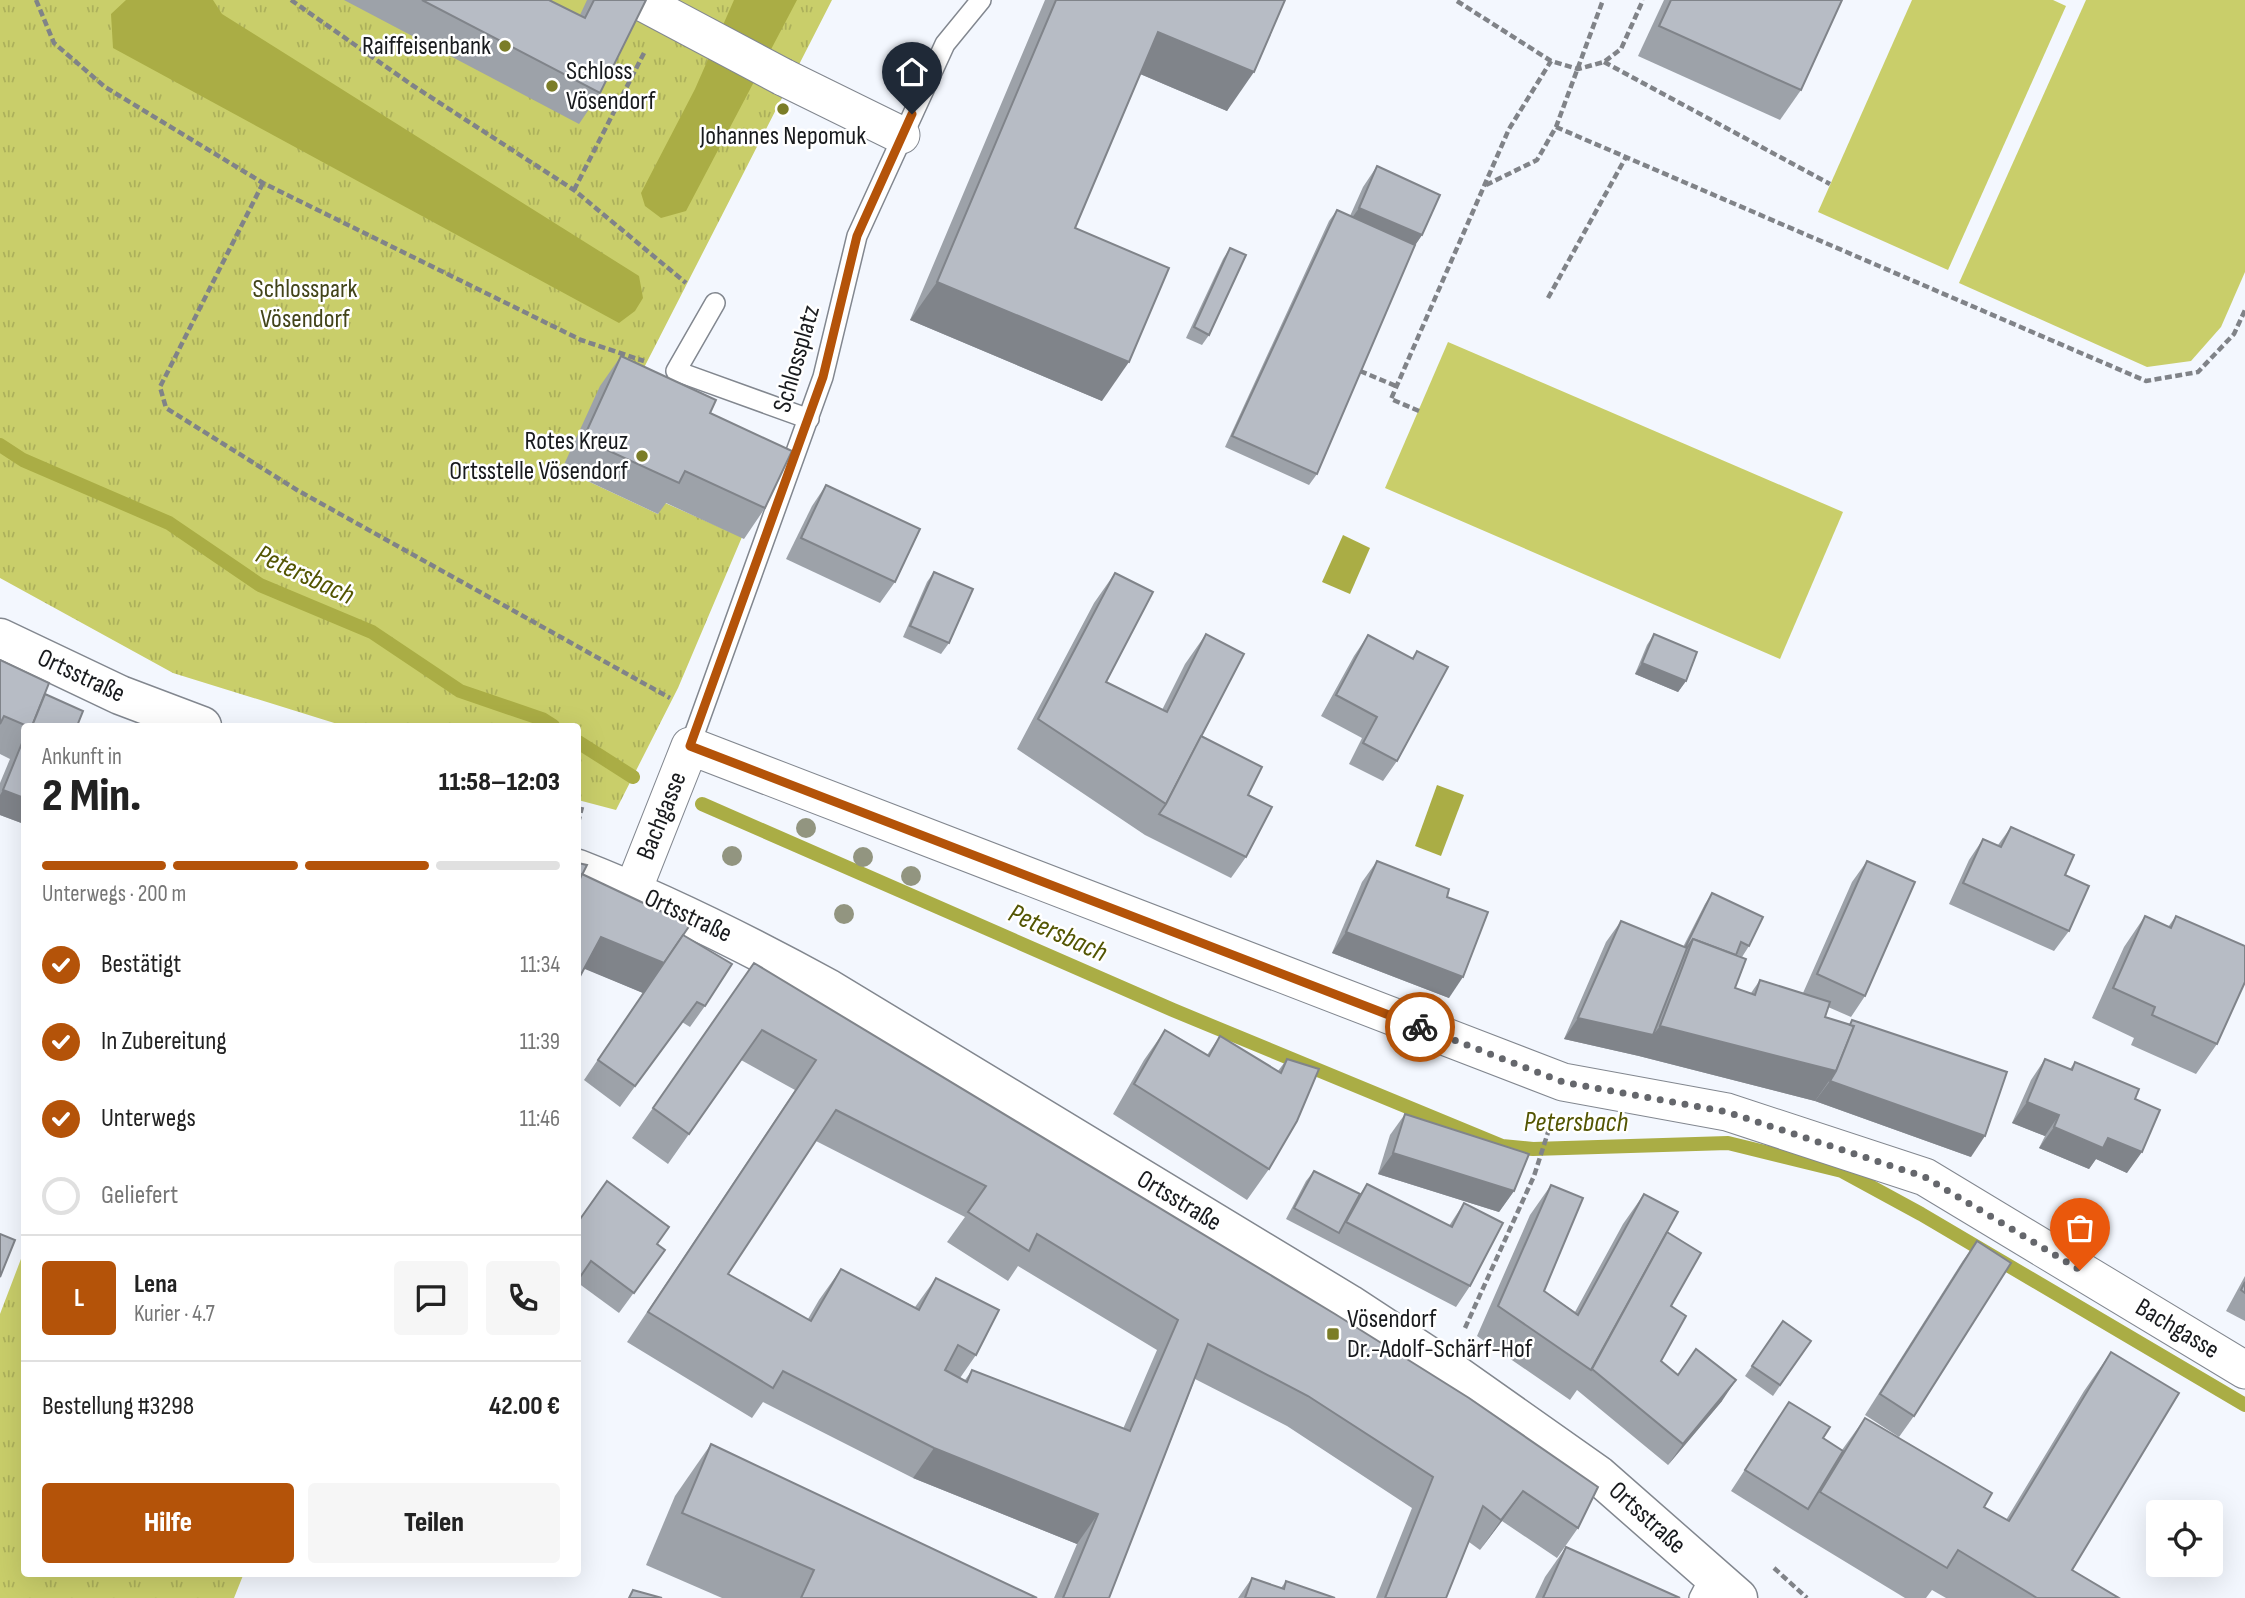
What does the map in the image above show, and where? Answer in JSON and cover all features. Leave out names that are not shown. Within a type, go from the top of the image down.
[{"type":"street","points":[[640,1],[783,77],[901,135]]},
{"type":"street","name":"Ortsstraße","points":[[0,638],[120,695],[194,723]]},
{"type":"street","name":"Bachgasse","points":[[633,890],[690,746],[1563,1082],[1727,1112],[1925,1177],[2245,1370]]},
{"type":"street","name":"Ortsstraße","points":[[581,870],[633,890],[742,941],[829,989],[1349,1304],[1446,1367],[1598,1475],[1716,1590]]},
{"type":"lane","name":"Schlossplatz","points":[[690,746],[823,377],[857,236],[945,44],[981,0]]},
{"type":"lane","points":[[715,303],[676,371],[808,419]]},
{"type":"path","points":[[36,0],[54,43],[105,87],[263,183],[581,340],[676,371]]},
{"type":"path","points":[[291,0],[412,85],[574,190],[687,283]]},
{"type":"path","points":[[1484,186],[1537,160],[1556,127],[1603,0]]},
{"type":"path","points":[[1457,1],[1551,61],[1578,69],[1604,62],[1621,49],[1643,0]]},
{"type":"path","points":[[574,190],[648,45]]},
{"type":"path","points":[[1419,411],[1391,399],[1509,129],[1551,61]]},
{"type":"path","points":[[1604,62],[1830,184]]},
{"type":"path","points":[[1556,127],[2146,381],[2198,372],[2234,334],[2245,310]]},
{"type":"path","points":[[1548,299],[1626,157]]},
{"type":"path","points":[[263,183],[160,387],[166,408],[297,490],[671,699],[703,712]]},
{"type":"path","points":[[1360,371],[1396,386]]},
{"type":"path","points":[[581,811],[582,807]]},
{"type":"path","points":[[1446,1367],[1534,1175],[1546,1137]]},
{"type":"green space","name":"Schlosspark Vösendorf","points":[[0,0],[832,0],[628,399],[562,469],[658,514],[663,502],[742,537],[678,688],[616,810],[581,801],[581,723],[334,723],[173,673],[0,578]]},
{"type":"green space","points":[[1912,0],[2053,0],[2066,6],[1948,270],[1818,212]]},
{"type":"green space","points":[[2086,0],[2245,0],[2245,272],[2221,327],[2191,361],[2147,367],[1959,283]]},
{"type":"green space","points":[[1448,342],[1843,512],[1780,659],[1385,488]]},
{"type":"green space","points":[[21,1259],[21,1577],[242,1577],[234,1598],[0,1598],[0,1314]]},
{"type":"shaded area","points":[[126,0],[213,0],[222,14],[639,276],[643,298],[635,311],[619,323],[113,48],[111,14]]},
{"type":"shaded area","points":[[734,0],[797,0],[686,211],[661,218],[645,206],[641,193],[695,89]]},
{"type":"shaded area","points":[[1343,535],[1370,548],[1350,594],[1322,582]]},
{"type":"shaded area","points":[[1437,785],[1464,795],[1441,856],[1415,846]]},
{"type":"building","points":[[422,0],[549,0],[585,18],[594,0],[646,0],[600,93]]},
{"type":"building","points":[[1056,0],[1285,0],[1254,72],[1158,32],[1075,228],[1169,268],[1129,362],[937,282]]},
{"type":"building","points":[[1671,0],[1842,0],[1801,90],[1659,26]]},
{"type":"building","points":[[1377,166],[1440,195],[1422,235],[1359,208]]},
{"type":"building","points":[[1337,210],[1415,245],[1317,474],[1232,436]]},
{"type":"building","points":[[1230,248],[1246,255],[1209,335],[1194,327]]},
{"type":"building","points":[[621,356],[716,400],[710,413],[792,451],[765,508],[685,471],[679,483],[583,439]]},
{"type":"building","points":[[826,485],[920,529],[895,582],[801,538]]},
{"type":"building","points":[[934,572],[973,589],[949,643],[910,626]]},
{"type":"building","points":[[1115,573],[1153,592],[1106,682],[1167,712],[1206,634],[1244,654],[1166,804],[1038,719]]},
{"type":"building","points":[[1654,634],[1697,652],[1686,681],[1642,663]]},
{"type":"building","points":[[1368,635],[1413,659],[1417,651],[1448,667],[1397,761],[1363,743],[1377,717],[1336,695]]},
{"type":"building","points":[[0,660],[49,683],[33,723],[21,723],[4,716],[0,724]]},
{"type":"building","points":[[45,694],[83,711],[78,723],[33,723]]},
{"type":"building","points":[[1201,736],[1262,767],[1248,795],[1272,807],[1246,857],[1159,814]]},
{"type":"building","points":[[21,745],[21,797],[3,790]]},
{"type":"building","points":[[2011,827],[2074,855],[2065,875],[2089,886],[2069,931],[1963,883],[1983,839],[2001,847]]},
{"type":"building","points":[[1377,861],[1449,889],[1447,897],[1488,912],[1463,977],[1346,932]]},
{"type":"building","points":[[1867,861],[1915,882],[1865,996],[1817,974]]},
{"type":"building","points":[[581,864],[587,865],[581,877]]},
{"type":"building","points":[[582,874],[690,925],[664,963],[601,937],[581,974]]},
{"type":"building","points":[[1712,893],[1763,917],[1749,946],[1741,942],[1736,955],[1693,939],[1685,948]]},
{"type":"building","points":[[2145,916],[2171,928],[2176,916],[2245,946],[2245,982],[2217,1044],[2152,1015],[2155,1007],[2113,988]]},
{"type":"building","points":[[1621,921],[1687,948],[1653,1035],[1578,1018]]},
{"type":"building","points":[[683,935],[732,964],[705,1006],[697,1002],[635,1086],[598,1060]]},
{"type":"building","points":[[1693,939],[1746,959],[1735,988],[1755,995],[1760,980],[1830,1002],[1825,1017],[1854,1026],[1836,1071],[1660,1026]]},
{"type":"building","points":[[754,963],[1335,1314],[1469,1398],[1598,1487],[1578,1528],[1523,1491],[1501,1520],[1483,1506],[1446,1598],[1385,1598],[1433,1477],[1308,1396],[1208,1344],[1109,1598],[1063,1598],[1098,1514],[934,1448],[783,1371],[773,1388],[648,1312],[816,1060],[762,1030],[689,1134],[653,1108]],"holes":[[[836,1110],[986,1186],[968,1212],[1029,1251],[1037,1234],[1178,1320],[1130,1431],[972,1370],[967,1382],[945,1370],[958,1345],[976,1355],[999,1310],[936,1278],[919,1310],[841,1269],[811,1321],[728,1274]]]},
{"type":"building","points":[[1852,1020],[2007,1072],[1985,1136],[1830,1081],[1854,1026],[1850,1025]]},
{"type":"building","points":[[1165,1030],[1209,1056],[1220,1036],[1281,1073],[1287,1059],[1319,1069],[1297,1121],[1269,1169],[1134,1084]]},
{"type":"building","points":[[2045,1059],[2072,1070],[2075,1062],[2139,1089],[2135,1099],[2160,1110],[2142,1152],[2108,1138],[2103,1148],[2054,1127],[2059,1115],[2027,1102]]},
{"type":"building","points":[[1405,1114],[1529,1154],[1514,1191],[1393,1153]]},
{"type":"building","points":[[1314,1171],[1360,1194],[1339,1233],[1294,1208]]},
{"type":"building","points":[[607,1181],[669,1227],[657,1244],[665,1250],[634,1293],[591,1261],[581,1276],[581,1218]]},
{"type":"building","points":[[1367,1184],[1452,1227],[1464,1203],[1503,1223],[1470,1286],[1346,1222]]},
{"type":"building","points":[[1551,1185],[1583,1198],[1544,1291],[1578,1315],[1644,1194],[1678,1212],[1591,1370],[1498,1306]]},
{"type":"building","points":[[1667,1232],[1701,1253],[1671,1306],[1686,1316],[1661,1361],[1678,1375],[1696,1349],[1736,1380],[1683,1444],[1592,1369]]},
{"type":"building","points":[[0,1234],[15,1240],[0,1277]]},
{"type":"building","points":[[1977,1241],[2011,1263],[1914,1416],[1880,1394]]},
{"type":"building","points":[[1783,1321],[1811,1341],[1780,1385],[1752,1366]]},
{"type":"building","points":[[2111,1352],[2179,1393],[2072,1570],[2119,1598],[2037,1598],[1958,1550],[1947,1568],[1820,1492],[1865,1418],[1992,1493],[1984,1507],[2009,1521]]},
{"type":"building","points":[[1789,1402],[1830,1427],[1823,1438],[1843,1451],[1808,1509],[1745,1470]]},
{"type":"building","points":[[711,1444],[1037,1598],[801,1598],[814,1570],[682,1513]]},
{"type":"building","points":[[1566,1547],[1680,1598],[1543,1598]]},
{"type":"building","points":[[1252,1578],[1284,1589],[1286,1581],[1335,1598],[1245,1598]]},
{"type":"building","points":[[633,1590],[662,1598],[629,1598]]},
{"type":"waterway","name":"Petersbach","points":[[0,445],[23,460],[169,523],[260,585],[372,632],[460,691],[548,723]]},
{"type":"waterway","name":"Petersbach","points":[[581,744],[633,777]]},
{"type":"waterway","name":"Petersbach","points":[[702,804],[1173,1010],[1502,1146],[1533,1149],[1728,1143],[1842,1171],[1921,1214],[2245,1405]]},
{"type":"way so far","points":[[1420,1027],[1563,1082],[1727,1112],[1925,1177],[2080,1270]]},
{"type":"place","name":"Raiffeisenbank","points":[[505,46]]},
{"type":"place","name":"Schloss Vösendorf","points":[[552,86]]},
{"type":"place","name":"Johannes Nepomuk","points":[[783,109]]},
{"type":"place","name":"Rotes Kreuz Ortsstelle Vösendorf","points":[[642,456]]},
{"type":"place","name":"Vösendorf Dr.-Adolf-Schärf-Hof","points":[[1333,1334]]},
{"type":"route","points":[[912,114],[857,236],[823,377],[690,746],[1420,1027]]}]
